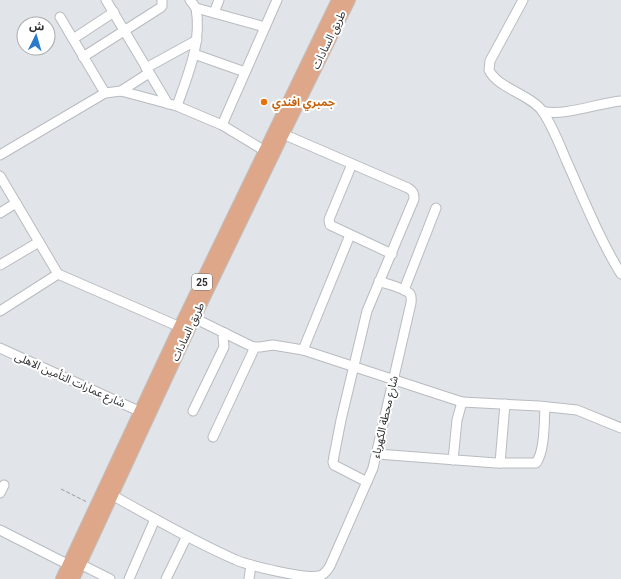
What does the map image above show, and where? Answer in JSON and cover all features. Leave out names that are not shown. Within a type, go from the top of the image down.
[{"type":"main road","name":"طريق السادات","points":[[62,579],[74,564],[112,495],[194,318],[265,151],[338,0]]},
{"type":"main road","name":"طريق السادات","points":[[73,579],[74,564],[96,506],[180,327],[283,134],[349,0]]},
{"type":"street","points":[[106,0],[148,71],[172,105]]},
{"type":"street","points":[[83,57],[160,8],[162,6],[162,0]]},
{"type":"street","points":[[172,105],[194,54],[197,40],[198,19],[196,8],[190,0]]},
{"type":"street","points":[[214,13],[219,0]]},
{"type":"street","points":[[222,125],[277,0]]},
{"type":"street","points":[[523,0],[490,61],[489,70],[494,78],[531,101],[542,111],[557,140],[606,250],[621,274]]},
{"type":"street","points":[[196,8],[265,27]]},
{"type":"street","points":[[73,39],[114,12]]},
{"type":"street","points":[[60,17],[105,93]]},
{"type":"street","points":[[121,92],[148,71],[197,40]]},
{"type":"street","points":[[194,54],[245,72]]},
{"type":"street","points":[[0,155],[105,93],[121,92],[172,105],[222,125],[265,151]]},
{"type":"street","points":[[542,111],[560,112],[621,101]]},
{"type":"street","points":[[283,134],[408,188],[414,194],[414,199],[392,254],[367,310],[341,420],[333,462],[334,466],[367,482]]},
{"type":"street","points":[[352,164],[329,220],[330,225],[392,254]]},
{"type":"street","points":[[0,176],[58,274],[180,327]]},
{"type":"street","points":[[0,213],[16,203]]},
{"type":"street","points":[[379,281],[404,290],[436,208]]},
{"type":"street","points":[[303,350],[350,235]]},
{"type":"street","points":[[0,265],[39,242]]},
{"type":"street","points":[[0,311],[58,274]]},
{"type":"street","name":"شارع محطة الكهرباء","points":[[292,577],[318,577],[330,566],[367,482],[377,454],[411,298],[409,293],[404,290]]},
{"type":"street","points":[[194,318],[255,348],[273,345],[303,350],[462,402],[577,410],[621,428]]},
{"type":"street","points":[[192,411],[224,347],[223,337],[225,333]]},
{"type":"street","name":"شارع عمارات التأمين الاهلى","points":[[0,348],[141,412]]},
{"type":"street","points":[[213,437],[255,348]]},
{"type":"street","points":[[453,460],[457,420],[462,402]]},
{"type":"street","points":[[500,463],[505,404]]},
{"type":"street","points":[[377,454],[500,463],[536,463],[539,460],[542,444],[545,407]]},
{"type":"street","points":[[112,495],[187,536],[237,560],[292,577]]},
{"type":"street","points":[[129,579],[155,519]]},
{"type":"street","points":[[0,530],[110,579]]},
{"type":"street","points":[[166,579],[187,536]]},
{"type":"street","points":[[249,579],[251,565]]},
{"type":"path","points":[[60,489],[96,506]]},
{"type":"place","name":"جمبري افندي","points":[[264,102]]}]
